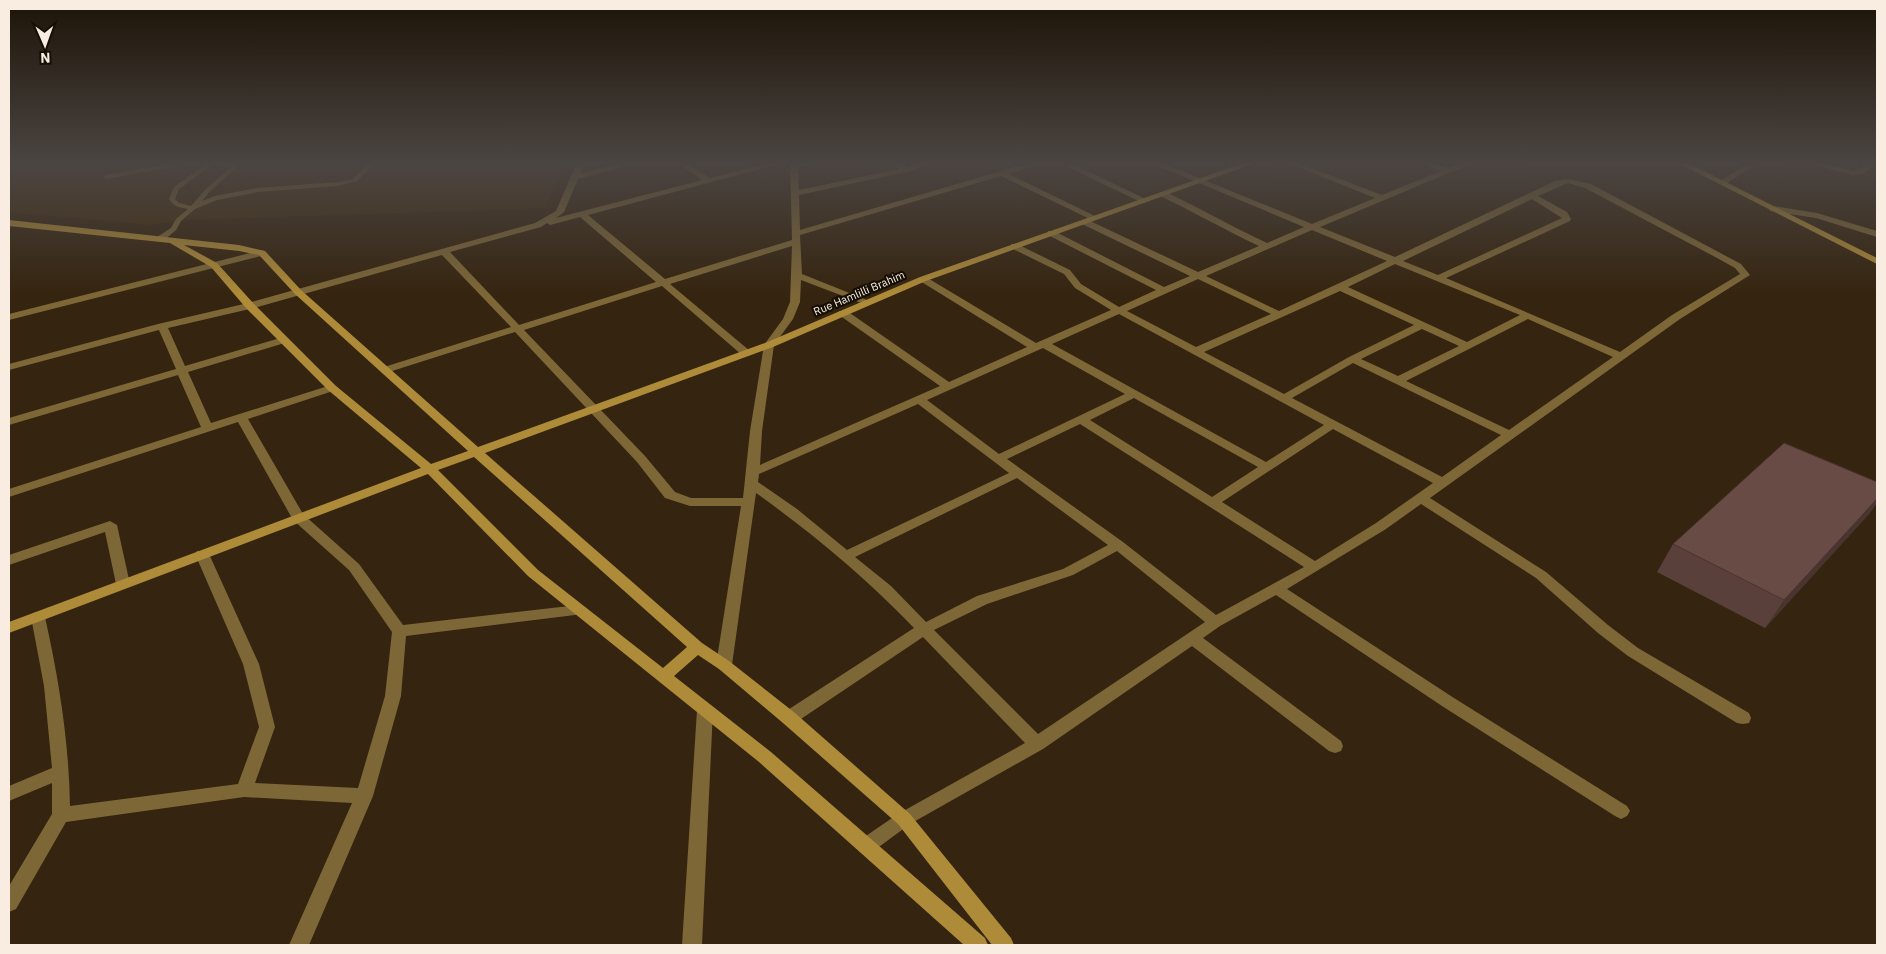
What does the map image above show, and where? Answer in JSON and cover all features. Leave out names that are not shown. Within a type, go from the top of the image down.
[{"type":"street","points":[[538,225],[560,212],[562,207]]},
{"type":"street","points":[[9,367],[162,326],[250,306],[538,225],[611,207]]},
{"type":"street","points":[[724,665],[752,477],[756,431],[769,345],[788,319],[795,302],[797,274],[795,207]]},
{"type":"street","points":[[385,370],[896,207]]},
{"type":"street","points":[[1071,207],[1095,218]]},
{"type":"street","name":"Rue Hamlilli Brahim","points":[[9,628],[475,451],[769,345],[923,279],[1129,207]]},
{"type":"street","points":[[1190,207],[1230,230],[1267,246]]},
{"type":"street","points":[[1258,207],[1528,315],[1622,356]]},
{"type":"street","points":[[752,477],[918,399],[949,387],[1163,290],[1362,207]]},
{"type":"street","points":[[1197,351],[1280,315],[1509,207]]},
{"type":"street","points":[[1437,279],[1567,219],[1564,214],[1550,207]]},
{"type":"street","points":[[866,846],[904,819],[1037,744],[1215,622],[1315,567],[1443,483],[1676,317],[1745,275],[1743,271],[1722,257],[1627,207]]},
{"type":"street","points":[[1768,207],[1877,261]]},
{"type":"street","points":[[1773,209],[1817,216],[1877,234]]},
{"type":"street","points":[[582,214],[746,353]]},
{"type":"street","points":[[1085,222],[1280,315]]},
{"type":"street","points":[[9,223],[239,248],[262,253],[298,292],[475,451],[698,646],[789,718],[904,819],[1004,945]]},
{"type":"street","points":[[1051,233],[1163,290]]},
{"type":"street","points":[[164,240],[214,265],[250,306],[332,388],[430,469],[533,573],[765,757],[978,945]]},
{"type":"street","points":[[1014,246],[1067,272],[1078,286],[1118,310],[1443,483]]},
{"type":"street","points":[[444,252],[594,408],[670,495],[690,502],[748,502]]},
{"type":"street","points":[[9,317],[262,253]]},
{"type":"street","points":[[797,274],[867,302]]},
{"type":"street","points":[[923,279],[1040,346],[1134,394],[1266,467]]},
{"type":"street","points":[[1340,287],[1466,345]]},
{"type":"street","points":[[843,313],[949,387]]},
{"type":"street","points":[[1397,381],[1528,315]]},
{"type":"street","points":[[1284,398],[1353,359],[1422,325]]},
{"type":"street","points":[[162,326],[208,429]]},
{"type":"street","points":[[9,422],[284,340]]},
{"type":"street","points":[[1353,359],[1510,435]]},
{"type":"street","points":[[9,493],[332,388]]},
{"type":"street","points":[[998,459],[1134,394]]},
{"type":"street","points":[[918,399],[1118,545],[1215,622]]},
{"type":"street","points":[[240,418],[298,517],[354,567],[399,631],[393,696],[364,796],[299,945]]},
{"type":"street","points":[[1082,420],[1315,567]]},
{"type":"street","points":[[1213,502],[1334,424]]},
{"type":"street","points":[[846,556],[1018,473]]},
{"type":"street","points":[[752,477],[886,590],[1037,744]]},
{"type":"street","points":[[1421,498],[1541,575],[1603,629],[1633,652],[1743,718]]},
{"type":"street","points":[[9,560],[110,524],[123,584]]},
{"type":"street","points":[[789,718],[924,629],[982,600],[1068,572],[1118,545]]},
{"type":"street","points":[[202,554],[251,664],[267,727],[244,790]]},
{"type":"street","points":[[1276,588],[1448,702],[1621,811]]},
{"type":"street","points":[[399,631],[578,610]]},
{"type":"street","points":[[9,903],[61,815],[61,772],[52,686],[38,617]]},
{"type":"street","points":[[1192,638],[1335,746]]},
{"type":"street","points":[[663,677],[698,646]]},
{"type":"street","points":[[692,945],[705,710]]},
{"type":"street","points":[[9,794],[61,772]]},
{"type":"street","points":[[61,815],[244,790],[364,796]]},
{"type":"lane","points":[[186,207],[193,208]]},
{"type":"lane","points":[[164,240],[174,229],[178,220],[196,207]]},
{"type":"shaded area","points":[[9,207],[546,207],[185,220],[150,225],[9,212]]},
{"type":"building","points":[[1784,443],[1877,482],[1877,499],[1784,600],[1673,544]]}]
